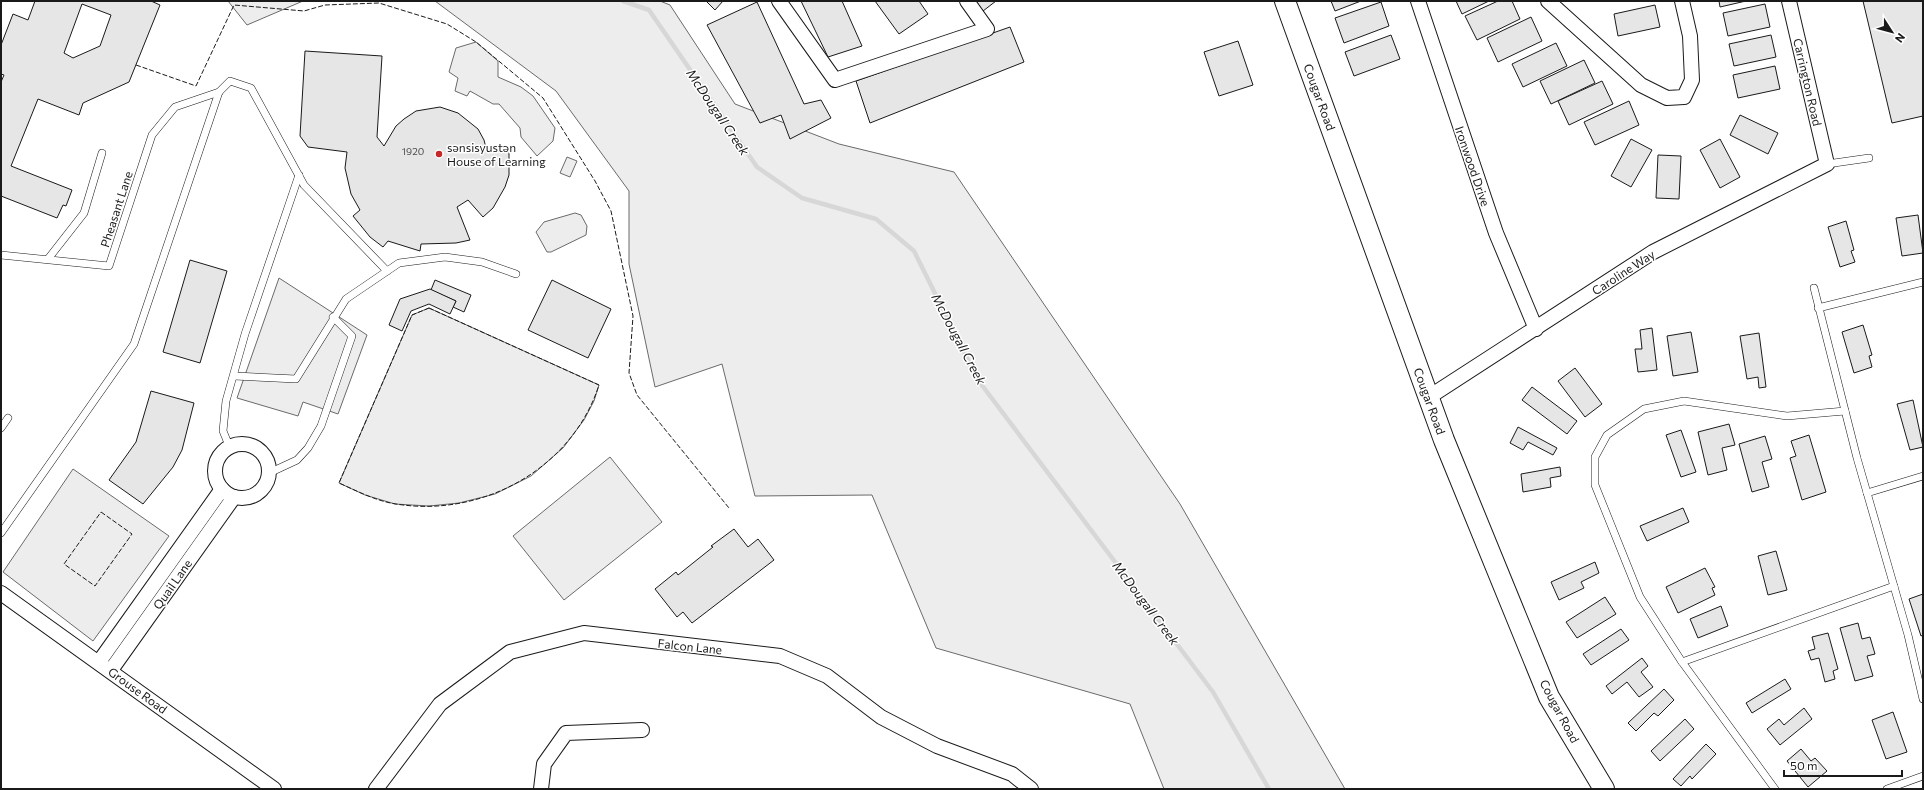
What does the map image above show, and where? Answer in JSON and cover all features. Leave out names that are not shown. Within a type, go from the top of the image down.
[{"type":"street","points":[[779,1],[835,80],[987,29],[967,1]]},
{"type":"street","name":"Cougar Road","points":[[1285,1],[1444,440],[1549,697],[1604,789]]},
{"type":"street","name":"Ironwood Drive","points":[[1418,1],[1496,233],[1536,329]]},
{"type":"street","points":[[1548,1],[1641,85],[1667,98],[1684,97],[1692,80],[1690,36],[1682,1]]},
{"type":"street","name":"Carrington Road","points":[[1789,1],[1827,164]]},
{"type":"street","name":"Caroline Way","points":[[1429,397],[1653,252],[1827,164]]},
{"type":"street","points":[[241,445],[253,447],[265,458],[269,473],[265,485],[257,494],[246,498],[234,497],[222,489],[216,475],[216,467],[223,453],[230,448],[241,445]]},
{"type":"street","name":"Quail Lane","points":[[99,662],[222,489]]},
{"type":"street","name":"Quail Lane","points":[[111,670],[234,497]]},
{"type":"street","name":"Grouse Road","points":[[1,592],[274,789]]},
{"type":"street","name":"Falcon Lane","points":[[376,789],[440,704],[446,699],[510,652],[584,633],[780,656],[827,676],[881,717],[937,746],[1012,774],[1031,789]]},
{"type":"street","points":[[541,789],[544,764],[566,733],[642,730]]},
{"type":"lane","points":[[1,533],[134,344],[218,92],[230,81],[251,88],[304,184],[387,271]]},
{"type":"lane","name":"Pheasant Lane","points":[[1,255],[109,266],[152,135],[175,107],[218,92]]},
{"type":"lane","points":[[48,260],[84,214],[102,153]]},
{"type":"lane","points":[[1827,164],[1869,158]]},
{"type":"lane","points":[[230,448],[223,431],[226,401],[245,334],[299,175]]},
{"type":"lane","points":[[234,376],[296,379],[333,317],[346,299],[399,263],[445,257],[482,262],[516,274]]},
{"type":"lane","points":[[1818,308],[1923,282]]},
{"type":"lane","points":[[1814,288],[1867,493],[1920,670],[1923,699]]},
{"type":"lane","points":[[269,473],[297,460],[308,448],[321,426],[352,336],[333,317]]},
{"type":"lane","points":[[1775,789],[1682,662],[1640,597],[1595,485],[1595,457],[1607,435],[1644,409],[1684,401],[1787,416],[1845,411]]},
{"type":"lane","points":[[1,428],[8,418]]},
{"type":"lane","points":[[1867,493],[1923,476]]},
{"type":"lane","points":[[1682,662],[1894,586]]},
{"type":"lane","points":[[1887,789],[1923,776]]},
{"type":"shaded area","points":[[228,1],[303,1],[247,25]]},
{"type":"shaded area","points":[[435,1],[660,1],[670,5],[735,104],[839,144],[954,172],[1180,504],[1345,789],[1164,789],[1130,704],[936,648],[872,495],[755,496],[722,364],[655,387],[629,264],[629,191],[556,91]]},
{"type":"shaded area","points":[[476,42],[498,61],[498,77],[521,87],[533,96],[555,128],[553,141],[537,156],[521,137],[520,128],[499,104],[493,104],[470,91],[467,96],[455,91],[458,78],[449,72],[456,48]]},
{"type":"shaded area","points":[[567,157],[577,161],[570,177],[560,173]]},
{"type":"shaded area","points":[[575,213],[581,215],[587,226],[586,235],[551,252],[547,252],[536,232],[544,222]]},
{"type":"shaded area","points":[[279,278],[367,335],[338,414],[303,402],[298,416],[237,398]]},
{"type":"shaded area","points":[[429,308],[599,385],[594,401],[584,420],[563,448],[531,476],[495,494],[459,503],[429,506],[395,504],[365,495],[339,483],[412,315]]},
{"type":"shaded area","points":[[610,457],[662,522],[564,600],[513,536]]},
{"type":"shaded area","points":[[73,469],[169,536],[93,641],[3,572]]},
{"type":"building","points":[[35,1],[151,1],[160,5],[129,82],[83,103],[79,115],[38,99],[11,166],[72,190],[66,206],[63,205],[57,218],[1,196],[1,82],[4,75],[1,74],[1,45],[13,14],[28,20]],"holes":[[[82,4],[111,15],[100,46],[73,58],[64,53]]]},
{"type":"building","points":[[706,1],[723,1],[715,10]]},
{"type":"building","points":[[801,1],[842,1],[862,46],[828,57]]},
{"type":"building","points":[[875,1],[919,1],[928,14],[899,34]]},
{"type":"building","points":[[976,1],[996,1],[983,11]]},
{"type":"building","points":[[1331,1],[1361,1],[1335,11]]},
{"type":"building","points":[[1456,1],[1489,1],[1462,14]]},
{"type":"building","points":[[1498,1],[1512,1],[1520,19],[1477,40],[1465,16]]},
{"type":"building","points":[[1719,1],[1746,1],[1720,7]]},
{"type":"building","points":[[1863,1],[1923,1],[1923,116],[1892,123]]},
{"type":"building","points":[[757,2],[804,104],[821,100],[831,118],[790,139],[781,115],[760,123],[707,25]]},
{"type":"building","points":[[1381,2],[1389,26],[1344,43],[1335,18]]},
{"type":"building","points":[[1765,4],[1770,27],[1728,36],[1723,13]]},
{"type":"building","points":[[1655,5],[1660,27],[1618,36],[1614,14]]},
{"type":"building","points":[[1531,17],[1542,41],[1498,62],[1487,38]]},
{"type":"building","points":[[1010,27],[1024,62],[870,123],[856,81]]},
{"type":"building","points":[[1391,35],[1400,59],[1354,76],[1345,52]]},
{"type":"building","points":[[1771,35],[1776,57],[1734,66],[1729,44]]},
{"type":"building","points":[[1238,41],[1253,85],[1219,96],[1204,52]]},
{"type":"building","points":[[1556,43],[1567,66],[1523,87],[1512,64]]},
{"type":"building","points":[[305,51],[382,56],[377,137],[384,146],[396,126],[404,119],[416,111],[440,107],[458,113],[478,129],[484,140],[487,152],[509,151],[509,175],[505,187],[493,208],[483,217],[468,200],[457,207],[470,240],[456,243],[421,244],[420,251],[388,241],[383,247],[370,237],[353,216],[360,210],[351,194],[345,168],[347,152],[308,147],[300,136]]},
{"type":"building","points":[[1584,60],[1595,83],[1551,104],[1540,81]]},
{"type":"building","points":[[1775,66],[1780,89],[1738,98],[1733,75]]},
{"type":"building","points":[[1602,81],[1613,104],[1569,125],[1558,101]]},
{"type":"building","points":[[1629,101],[1639,125],[1595,145],[1584,122]]},
{"type":"building","points":[[1740,115],[1778,133],[1768,154],[1730,135]]},
{"type":"building","points":[[1631,139],[1652,150],[1631,187],[1611,176]]},
{"type":"building","points":[[1720,139],[1740,177],[1720,188],[1700,150]]},
{"type":"building","points":[[1658,155],[1681,156],[1679,199],[1656,198]]},
{"type":"building","points":[[1918,215],[1923,253],[1902,256],[1896,218]]},
{"type":"building","points":[[1846,221],[1854,250],[1851,251],[1855,262],[1840,267],[1828,227]]},
{"type":"building","points":[[190,260],[227,271],[200,363],[163,352]]},
{"type":"building","points":[[435,280],[471,295],[464,312],[453,307],[456,301],[431,290]]},
{"type":"building","points":[[552,280],[611,309],[588,358],[528,330]]},
{"type":"building","points":[[430,289],[456,301],[450,314],[429,304],[411,311],[402,331],[389,325],[400,299]]},
{"type":"building","points":[[1863,325],[1872,355],[1869,356],[1872,367],[1854,373],[1842,332]]},
{"type":"building","points":[[1652,328],[1657,370],[1638,372],[1635,349],[1642,349],[1640,330]]},
{"type":"building","points":[[1691,332],[1698,372],[1673,376],[1667,336]]},
{"type":"building","points":[[1759,333],[1766,387],[1759,388],[1758,377],[1747,379],[1740,336]]},
{"type":"building","points":[[1575,368],[1602,404],[1585,417],[1558,381]]},
{"type":"building","points":[[1532,387],[1577,421],[1567,434],[1522,400]]},
{"type":"building","points":[[151,391],[194,403],[182,450],[173,467],[143,504],[109,480],[136,442]]},
{"type":"building","points":[[1913,400],[1923,447],[1910,450],[1897,404]]},
{"type":"building","points":[[1729,424],[1735,445],[1722,448],[1727,470],[1708,475],[1698,432]]},
{"type":"building","points":[[1518,427],[1557,448],[1553,455],[1528,442],[1523,450],[1510,443]]},
{"type":"building","points":[[1681,430],[1696,472],[1681,477],[1666,435]]},
{"type":"building","points":[[1809,435],[1826,492],[1802,500],[1790,458],[1796,456],[1791,441]]},
{"type":"building","points":[[1765,436],[1772,459],[1762,462],[1769,487],[1752,492],[1739,444]]},
{"type":"building","points":[[1560,467],[1561,476],[1550,478],[1551,487],[1523,492],[1521,474]]},
{"type":"building","points":[[1683,508],[1689,522],[1647,541],[1640,526]]},
{"type":"building","points":[[734,529],[748,547],[758,539],[774,560],[692,623],[683,612],[677,617],[655,589],[676,572],[678,575],[713,547],[711,546]]},
{"type":"building","points":[[1776,551],[1787,590],[1768,595],[1758,556]]},
{"type":"building","points":[[1595,562],[1599,573],[1581,582],[1584,588],[1559,600],[1551,582]]},
{"type":"building","points":[[1705,568],[1715,587],[1712,588],[1715,595],[1678,613],[1666,587]]},
{"type":"building","points":[[1923,594],[1923,635],[1921,636],[1909,599]]},
{"type":"building","points":[[1605,597],[1616,614],[1577,638],[1566,622]]},
{"type":"building","points":[[1721,606],[1728,626],[1698,638],[1690,619]]},
{"type":"building","points":[[1858,623],[1862,639],[1870,637],[1875,654],[1867,656],[1873,676],[1855,681],[1840,628]]},
{"type":"building","points":[[1621,629],[1629,640],[1591,665],[1583,654]]},
{"type":"building","points":[[1828,633],[1838,669],[1833,671],[1835,679],[1825,682],[1819,658],[1811,660],[1808,651],[1815,649],[1812,637]]},
{"type":"building","points":[[1642,658],[1648,666],[1641,672],[1653,687],[1639,697],[1627,682],[1612,694],[1606,686]]},
{"type":"building","points":[[1785,679],[1791,689],[1752,713],[1746,703]]},
{"type":"building","points":[[1664,689],[1674,700],[1658,716],[1654,713],[1636,731],[1628,723]]},
{"type":"building","points":[[1804,708],[1812,719],[1780,745],[1767,729],[1779,719],[1784,725]]},
{"type":"building","points":[[1893,712],[1907,752],[1886,759],[1872,720]]},
{"type":"building","points":[[1685,719],[1694,729],[1660,761],[1651,751]]},
{"type":"building","points":[[1706,744],[1716,754],[1692,779],[1690,776],[1681,786],[1673,779]]},
{"type":"building","points":[[1801,749],[1811,761],[1815,758],[1827,771],[1808,787],[1787,761]]},
{"type":"waterway","name":"McDougall Creek","points":[[623,1],[649,10],[757,167],[802,198],[876,219],[914,251],[978,380],[1213,692],[1269,789]]},
{"type":"fence","points":[[136,65],[196,86],[234,5],[304,11],[325,5],[379,3],[447,24],[476,42],[543,98],[595,181],[611,211],[633,316],[629,373],[637,395],[729,508]]},
{"type":"fence","points":[[429,308],[599,385],[586,415],[568,441],[546,463],[520,481],[491,495],[460,503],[428,506],[389,503],[339,483],[412,315],[429,308]]},
{"type":"fence","points":[[101,512],[132,534],[95,586],[64,564],[101,512]]},
{"type":"place","name":"sənsisyustən House of Learning","points":[[439,154]]}]
